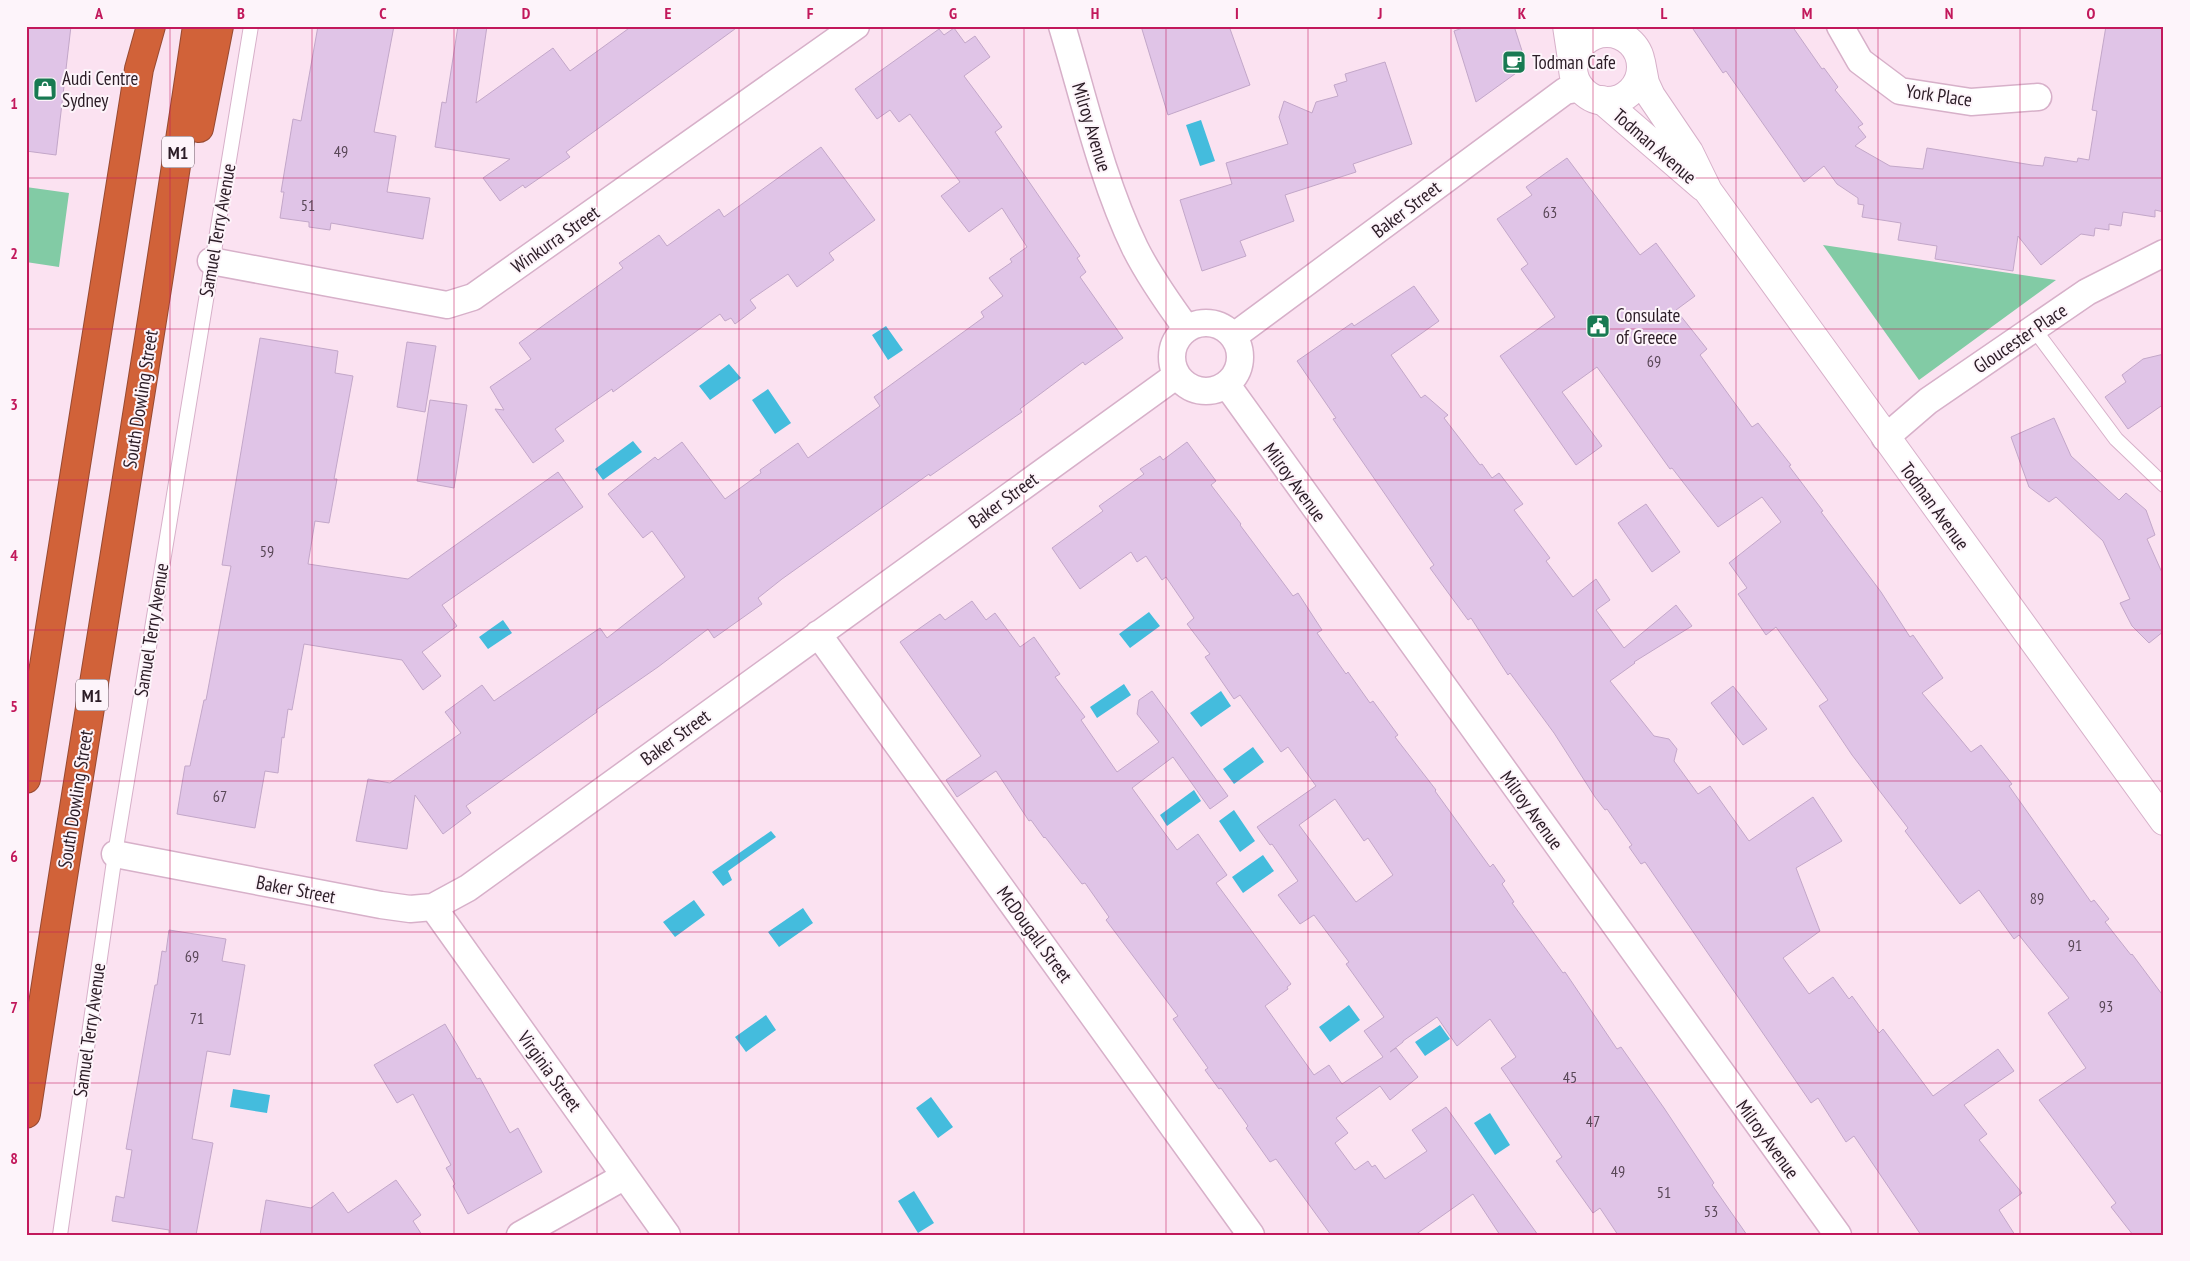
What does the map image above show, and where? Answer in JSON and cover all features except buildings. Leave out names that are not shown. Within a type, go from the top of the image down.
[{"type":"highway","points":[[26,778],[36,726],[139,69],[150,26]]},
{"type":"highway","name":"M1","points":[[160,277],[196,26]]},
{"type":"highway","points":[[160,277],[203,111],[219,26]]},
{"type":"highway","name":"South Dowling Street","points":[[26,1114],[56,915],[160,277]]},
{"type":"highway","points":[[26,771],[36,726]]},
{"type":"main road","points":[[1567,26],[1585,85]]},
{"type":"main road","points":[[1611,33],[1629,43],[1641,74],[1636,86],[1627,95],[1621,98],[1585,85],[1576,54],[1582,43],[1593,36],[1611,33]]},
{"type":"main road","name":"Todman Avenue","points":[[1629,43],[1651,96],[1689,152],[1708,191],[2164,821]]},
{"type":"main road","name":"Todman Avenue","points":[[1585,85],[1708,191]]},
{"type":"street","name":"Winkurra Street","points":[[211,260],[447,305],[472,297],[856,26]]},
{"type":"street","name":"Milroy Avenue","points":[[1062,26],[1115,201],[1140,256],[1187,329]]},
{"type":"street","name":"York Place","points":[[1840,26],[1860,61],[1900,91],[1971,102],[2038,98]]},
{"type":"street","name":"Baker Street","points":[[1234,336],[1564,91],[1585,85]]},
{"type":"street","name":"Gloucester Place","points":[[1885,438],[1928,401],[2087,292],[2164,253]]},
{"type":"street","points":[[1207,322],[1226,329],[1234,336],[1239,346],[1241,357],[1239,368],[1226,385],[1217,390],[1205,392],[1184,384],[1177,375],[1172,356],[1179,336],[1187,329],[1196,324],[1207,322]]},
{"type":"street","name":"Baker Street","points":[[115,854],[381,905],[410,909],[433,907],[468,888],[1177,375]]},
{"type":"street","name":"Milroy Avenue","points":[[1226,385],[1838,1235]]},
{"type":"street","name":"McDougall Street","points":[[818,634],[1251,1235]]},
{"type":"street","name":"Virginia Street","points":[[433,907],[667,1235]]},
{"type":"street","points":[[520,1235],[625,1176]]},
{"type":"lane","name":"Samuel Terry Avenue","points":[[60,1235],[115,854],[211,260],[251,26]]},
{"type":"lane","points":[[2034,329],[2116,439],[2164,485]]},
{"type":"green space","points":[[26,187],[69,193],[59,267],[26,262]]},
{"type":"green space","points":[[1823,245],[2056,280],[1919,380]]},
{"type":"water","points":[[1201,120],[1215,161],[1200,166],[1186,125]]},
{"type":"water","points":[[886,326],[903,350],[888,360],[872,335]]},
{"type":"water","points":[[729,364],[741,378],[710,400],[699,386]]},
{"type":"water","points":[[768,389],[791,423],[775,434],[752,400]]},
{"type":"water","points":[[633,441],[642,452],[603,480],[595,469]]},
{"type":"water","points":[[1149,612],[1160,626],[1130,648],[1119,634]]},
{"type":"water","points":[[503,620],[512,633],[488,649],[479,637]]},
{"type":"water","points":[[1124,684],[1131,695],[1097,718],[1090,707]]},
{"type":"water","points":[[1221,691],[1231,706],[1201,727],[1190,713]]},
{"type":"water","points":[[1253,747],[1264,762],[1234,784],[1223,769]]},
{"type":"water","points":[[1194,790],[1201,801],[1167,826],[1160,815]]},
{"type":"water","points":[[1234,810],[1255,841],[1240,852],[1219,821]]},
{"type":"water","points":[[771,831],[776,837],[728,871],[732,880],[723,886],[712,872]]},
{"type":"water","points":[[1263,855],[1274,871],[1243,893],[1232,877]]},
{"type":"water","points":[[694,900],[705,915],[675,937],[663,922]]},
{"type":"water","points":[[803,908],[813,923],[779,947],[768,932]]},
{"type":"water","points":[[1349,1005],[1360,1020],[1330,1042],[1319,1027]]},
{"type":"water","points":[[766,1015],[776,1030],[746,1052],[735,1037]]},
{"type":"water","points":[[1440,1025],[1450,1039],[1425,1056],[1415,1042]]},
{"type":"water","points":[[233,1089],[270,1095],[267,1113],[230,1107]]},
{"type":"water","points":[[931,1097],[953,1127],[938,1138],[916,1108]]},
{"type":"water","points":[[1490,1113],[1510,1145],[1495,1155],[1474,1123]]},
{"type":"water","points":[[914,1191],[934,1223],[918,1233],[898,1201]]},
{"type":"place","name":"Todman Cafe","points":[[1514,62]]},
{"type":"place","name":"Audi Centre Sydney","points":[[45,89]]},
{"type":"place","name":"Consulate of Greece","points":[[1598,326]]}]
